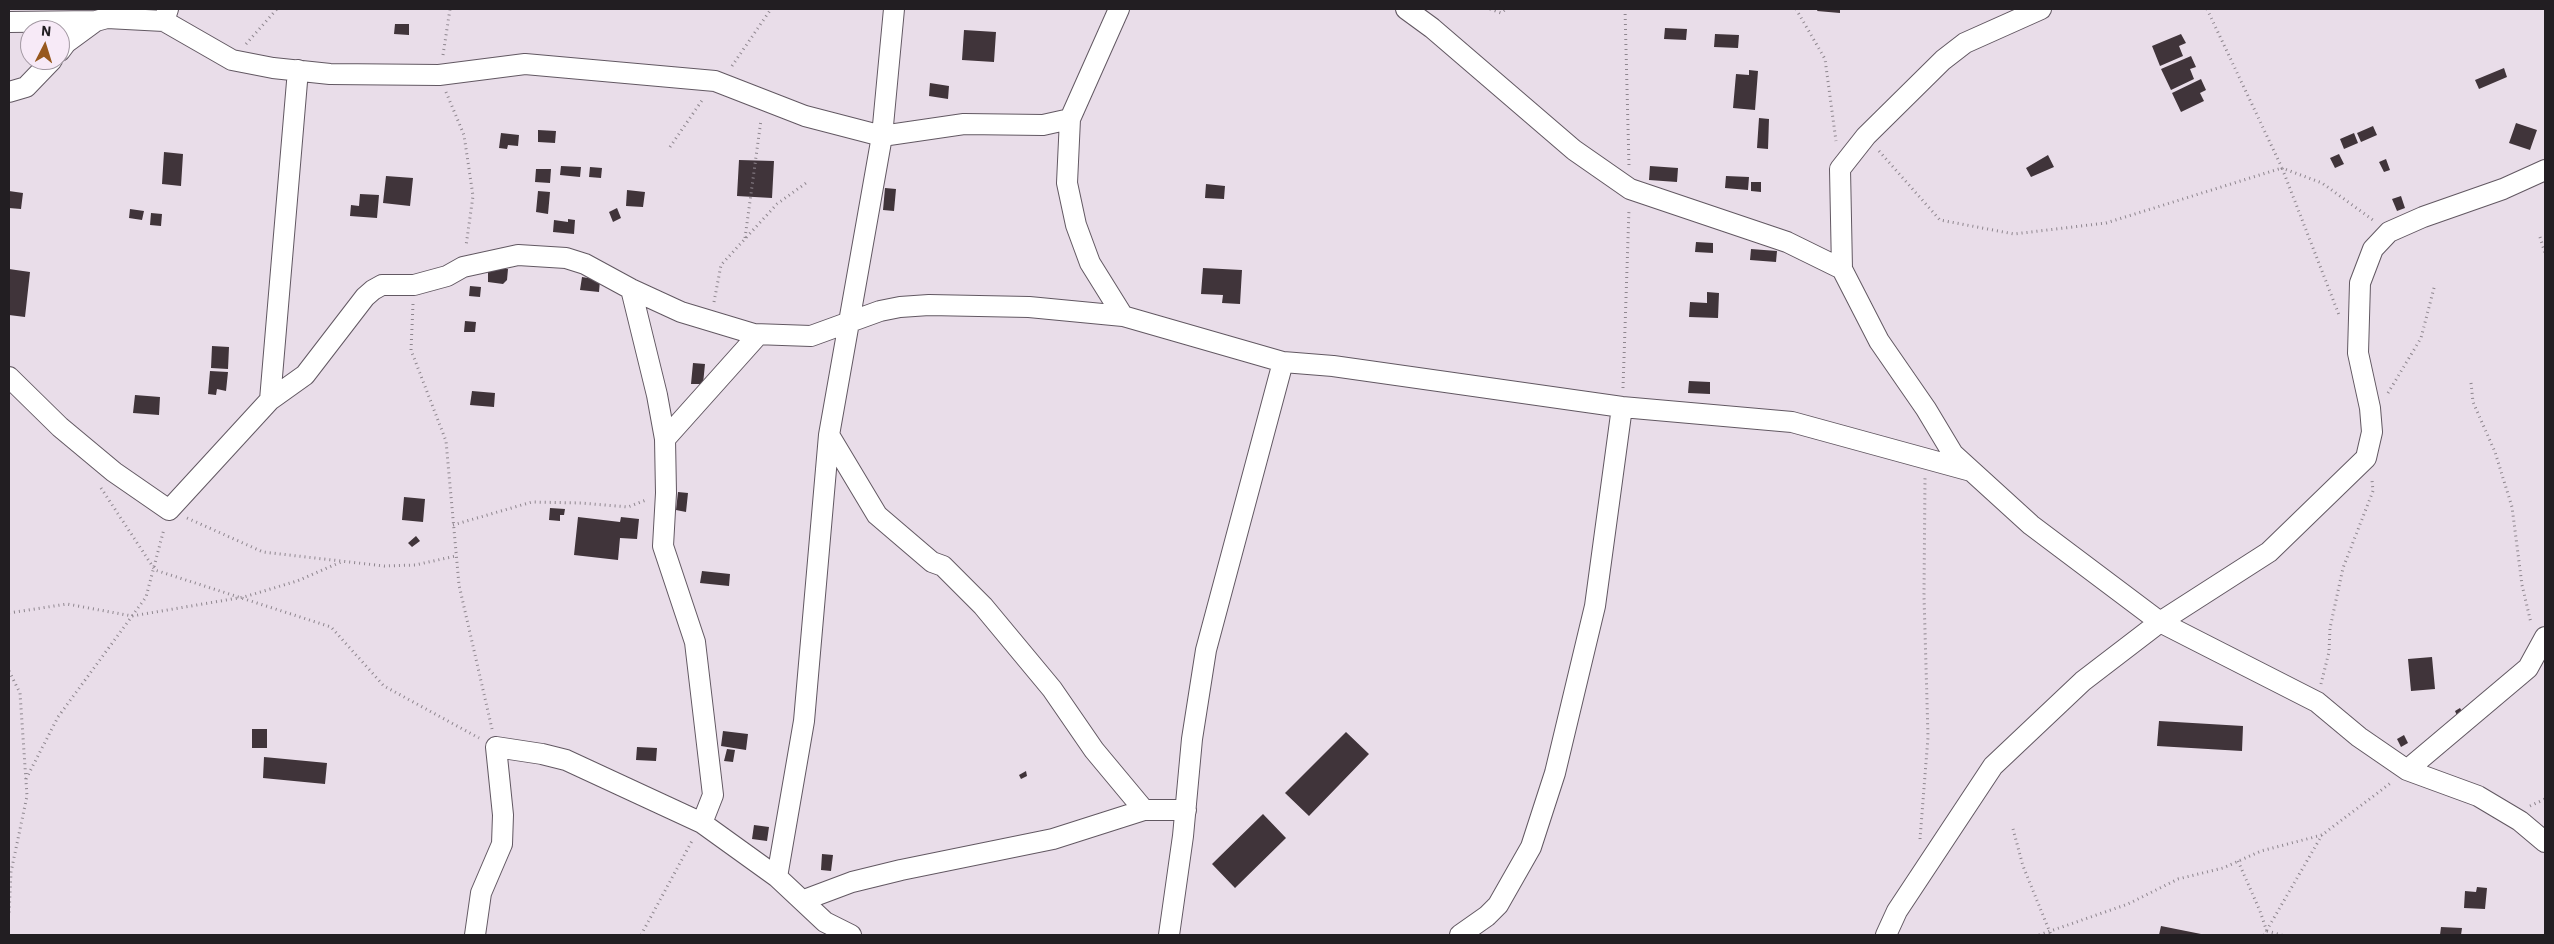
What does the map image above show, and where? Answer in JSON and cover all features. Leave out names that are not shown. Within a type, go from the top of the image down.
[{"type":"street","points":[[778,878],[804,721],[829,435],[882,136],[894,9]]},
{"type":"street","points":[[1120,9],[1070,119],[1066,183],[1076,225],[1090,263],[1123,316]]},
{"type":"street","points":[[1406,9],[1432,28],[1462,56],[1574,150],[1630,189],[1787,242],[1842,269]]},
{"type":"street","points":[[2041,9],[1965,44],[1943,60],[1866,136],[1840,169],[1842,269],[1879,341],[1926,410],[1953,454],[2031,525],[2160,622],[2317,702],[2359,736],[2407,770],[2478,796],[2520,821],[2545,842]]},
{"type":"street","points":[[9,22],[96,21],[107,18],[166,15],[232,60],[330,74],[439,75],[525,64],[715,81],[805,116],[882,136],[964,124],[1043,125],[1070,119]]},
{"type":"street","points":[[70,43],[96,21]]},
{"type":"street","points":[[9,92],[26,87],[42,70]]},
{"type":"street","points":[[270,400],[298,70]]},
{"type":"street","points":[[1886,935],[1897,911],[1994,766],[2083,682],[2160,622],[2269,552],[2366,458],[2372,432],[2370,408],[2358,353],[2360,283],[2373,249],[2389,232],[2423,217],[2503,189],[2545,170]]},
{"type":"street","points":[[9,377],[60,427],[114,472],[169,510],[270,400],[305,376],[365,297],[373,290],[382,285],[414,285],[447,276],[463,267],[518,255],[566,258],[585,264],[631,290],[681,312],[758,334],[811,336],[849,322],[900,307],[929,305],[1029,307],[1123,316],[1282,362],[1333,366],[1622,407],[1792,422],[1971,471]]},
{"type":"street","points":[[631,290],[657,395],[665,439],[666,493],[663,546],[695,642],[713,795],[702,823]]},
{"type":"street","points":[[665,439],[758,334]]},
{"type":"street","points":[[1169,935],[1177,893],[1192,739],[1206,650],[1282,362]]},
{"type":"street","points":[[1460,935],[1487,916],[1498,905],[1531,846],[1555,773],[1594,606],[1622,407]]},
{"type":"street","points":[[829,435],[877,515],[932,562],[943,566],[984,606],[1052,689],[1094,750],[1144,810]]},
{"type":"street","points":[[2407,770],[2528,668],[2538,633]]},
{"type":"street","points":[[475,935],[481,893],[502,844],[503,815],[496,747],[542,754],[566,760],[702,823],[778,878],[804,900],[825,922],[851,935]]},
{"type":"street","points":[[804,900],[852,882],[1053,839],[1144,810],[1186,810]]},
{"type":"path","points":[[232,60],[277,9]]},
{"type":"path","points":[[450,9],[439,75],[464,135],[473,196],[463,267]]},
{"type":"path","points":[[1490,9],[1501,13],[1506,9]]},
{"type":"path","points":[[1622,407],[1630,189],[1625,9]]},
{"type":"path","points":[[1796,9],[1825,59],[1840,169]]},
{"type":"path","points":[[2207,9],[2282,168],[2341,320]]},
{"type":"path","points":[[745,239],[764,100]]},
{"type":"path","points":[[1866,136],[1940,220],[2014,234],[2106,223],[2282,168],[2322,183],[2389,232]]},
{"type":"path","points":[[710,319],[721,265],[777,204],[806,183]]},
{"type":"path","points":[[2540,237],[2545,253]]},
{"type":"path","points":[[2370,408],[2385,399],[2421,338],[2435,284]]},
{"type":"path","points":[[414,285],[411,350],[446,441],[458,585],[496,747]]},
{"type":"path","points":[[2471,383],[2473,402],[2495,452],[2512,507],[2522,585],[2531,620],[2538,633]]},
{"type":"path","points":[[2317,702],[2344,568],[2373,492],[2366,458]]},
{"type":"path","points":[[1920,842],[1928,737],[1924,596],[1925,459]]},
{"type":"path","points":[[97,482],[155,570],[244,597],[331,627],[384,686],[496,747]]},
{"type":"path","points":[[453,525],[532,502],[581,503],[628,507],[666,493]]},
{"type":"path","points":[[26,779],[58,717],[146,597],[155,570],[169,510],[263,552],[384,566],[415,565],[456,556]]},
{"type":"path","points":[[9,613],[66,604],[132,616],[244,597],[297,581],[342,561]]},
{"type":"path","points":[[9,670],[20,693],[27,796],[11,872],[9,915]]},
{"type":"path","points":[[2039,935],[2128,904],[2178,879],[2223,868],[2261,851],[2322,835],[2407,770]]},
{"type":"path","points":[[641,935],[702,823]]},
{"type":"path","points":[[2014,829],[2023,866],[2051,935]]},
{"type":"path","points":[[2266,934],[2322,835]]},
{"type":"path","points":[[2238,861],[2266,934]]},
{"type":"path","points":[[2266,934],[2282,935]]},
{"type":"building","points":[[1818,9],[1840,9],[1840,13],[1817,11]]},
{"type":"building","points":[[395,24],[409,24],[409,35],[394,34]]},
{"type":"building","points":[[1665,28],[1687,29],[1686,40],[1664,39]]},
{"type":"building","points":[[964,30],[996,32],[994,62],[962,60]]},
{"type":"building","points":[[1715,34],[1739,35],[1738,48],[1714,47]]},
{"type":"building","points":[[2181,34],[2186,43],[2179,46],[2183,56],[2160,66],[2152,46]]},
{"type":"building","points":[[2191,56],[2196,67],[2190,69],[2194,79],[2171,90],[2161,69]]},
{"type":"building","points":[[2504,68],[2507,77],[2479,89],[2475,80]]},
{"type":"building","points":[[1749,70],[1758,71],[1755,110],[1733,108],[1736,74],[1749,75]]},
{"type":"building","points":[[2201,79],[2206,90],[2200,93],[2204,101],[2181,112],[2172,93]]},
{"type":"building","points":[[930,83],[949,86],[948,99],[929,96]]},
{"type":"building","points":[[1759,118],[1769,119],[1768,149],[1757,148]]},
{"type":"building","points":[[2516,123],[2537,130],[2530,150],[2509,143]]},
{"type":"building","points":[[2373,126],[2377,135],[2361,142],[2357,133]]},
{"type":"building","points":[[538,130],[556,131],[555,143],[538,142]]},
{"type":"building","points":[[501,133],[519,135],[518,146],[508,145],[507,149],[499,148]]},
{"type":"building","points":[[2354,133],[2358,143],[2344,149],[2340,139]]},
{"type":"building","points":[[164,152],[183,154],[181,186],[162,184]]},
{"type":"building","points":[[2339,154],[2344,164],[2335,168],[2330,158]]},
{"type":"building","points":[[2048,155],[2054,167],[2031,177],[2026,168]]},
{"type":"building","points":[[2386,159],[2390,170],[2384,172],[2379,162]]},
{"type":"building","points":[[739,160],[774,161],[772,198],[737,196]]},
{"type":"building","points":[[561,166],[581,167],[580,177],[560,175]]},
{"type":"building","points":[[1650,166],[1678,168],[1677,182],[1649,180]]},
{"type":"building","points":[[590,167],[602,168],[601,178],[589,177]]},
{"type":"building","points":[[536,169],[551,169],[550,183],[535,182]]},
{"type":"building","points":[[386,176],[413,178],[410,206],[383,203]]},
{"type":"building","points":[[1726,176],[1749,177],[1748,190],[1725,188]]},
{"type":"building","points":[[1751,182],[1761,182],[1761,192],[1751,191]]},
{"type":"building","points":[[1206,184],[1225,186],[1224,199],[1205,198]]},
{"type":"building","points":[[885,188],[896,189],[894,211],[883,210]]},
{"type":"building","points":[[627,190],[645,192],[643,207],[626,206]]},
{"type":"building","points":[[9,191],[23,193],[21,209],[9,208]]},
{"type":"building","points":[[538,191],[550,192],[548,214],[536,212]]},
{"type":"building","points":[[360,194],[379,195],[377,218],[350,216],[351,205],[359,206]]},
{"type":"building","points":[[2401,196],[2405,208],[2397,211],[2392,199]]},
{"type":"building","points":[[617,208],[621,218],[613,222],[609,212]]},
{"type":"building","points":[[130,209],[144,211],[142,220],[129,218]]},
{"type":"building","points":[[151,213],[162,214],[161,226],[150,225]]},
{"type":"building","points":[[568,219],[575,220],[574,234],[553,232],[554,220],[568,222]]},
{"type":"building","points":[[1696,242],[1713,243],[1713,253],[1695,252]]},
{"type":"building","points":[[1751,249],[1777,251],[1776,262],[1750,260]]},
{"type":"building","points":[[501,268],[508,269],[507,280],[503,284],[488,282],[488,269],[501,270]]},
{"type":"building","points":[[1203,268],[1242,270],[1240,304],[1222,303],[1223,295],[1201,294]]},
{"type":"building","points":[[9,269],[30,272],[25,317],[9,315]]},
{"type":"building","points":[[582,277],[600,280],[599,292],[580,290]]},
{"type":"building","points":[[470,286],[481,287],[480,297],[469,296]]},
{"type":"building","points":[[1707,292],[1719,293],[1718,318],[1689,317],[1690,302],[1707,303]]},
{"type":"building","points":[[465,321],[476,322],[475,332],[464,332]]},
{"type":"building","points":[[212,346],[229,347],[228,369],[211,368]]},
{"type":"building","points":[[693,363],[705,364],[703,384],[691,384]]},
{"type":"building","points":[[210,371],[228,372],[226,391],[217,389],[216,395],[208,394]]},
{"type":"building","points":[[1689,381],[1710,382],[1710,394],[1688,393]]},
{"type":"building","points":[[472,391],[495,393],[494,407],[470,405]]},
{"type":"building","points":[[135,395],[160,397],[159,415],[133,413]]},
{"type":"building","points":[[678,492],[688,493],[686,512],[676,510]]},
{"type":"building","points":[[404,497],[425,499],[423,522],[402,520]]},
{"type":"building","points":[[550,508],[565,509],[564,515],[560,515],[560,521],[549,520]]},
{"type":"building","points":[[578,517],[620,522],[621,517],[639,519],[637,539],[620,538],[618,560],[574,555]]},
{"type":"building","points":[[416,536],[420,541],[412,547],[408,543]]},
{"type":"building","points":[[702,571],[730,574],[729,586],[700,583]]},
{"type":"building","points":[[2432,657],[2435,689],[2411,691],[2408,659]]},
{"type":"building","points":[[2460,708],[2465,717],[2459,720],[2455,711]]},
{"type":"building","points":[[2159,721],[2243,726],[2242,751],[2157,746]]},
{"type":"building","points":[[252,729],[267,729],[267,748],[252,748]]},
{"type":"building","points":[[723,731],[748,734],[746,750],[721,746]]},
{"type":"building","points":[[1346,732],[1369,754],[1309,816],[1285,793]]},
{"type":"building","points":[[2404,735],[2408,743],[2401,747],[2397,739]]},
{"type":"building","points":[[637,747],[657,748],[656,761],[636,760]]},
{"type":"building","points":[[727,749],[735,750],[733,762],[724,761]]},
{"type":"building","points":[[264,757],[327,763],[325,784],[263,778]]},
{"type":"building","points":[[1026,771],[1027,776],[1021,779],[1019,775]]},
{"type":"building","points":[[1263,814],[1286,838],[1235,888],[1212,864]]},
{"type":"building","points":[[754,825],[769,827],[767,841],[752,839]]},
{"type":"building","points":[[822,854],[833,855],[831,871],[821,870]]},
{"type":"building","points":[[2477,887],[2487,888],[2485,909],[2464,908],[2465,891],[2476,892]]},
{"type":"building","points":[[2161,926],[2201,934],[2201,935],[2159,935]]},
{"type":"building","points":[[2441,927],[2462,928],[2461,935],[2440,935]]}]
